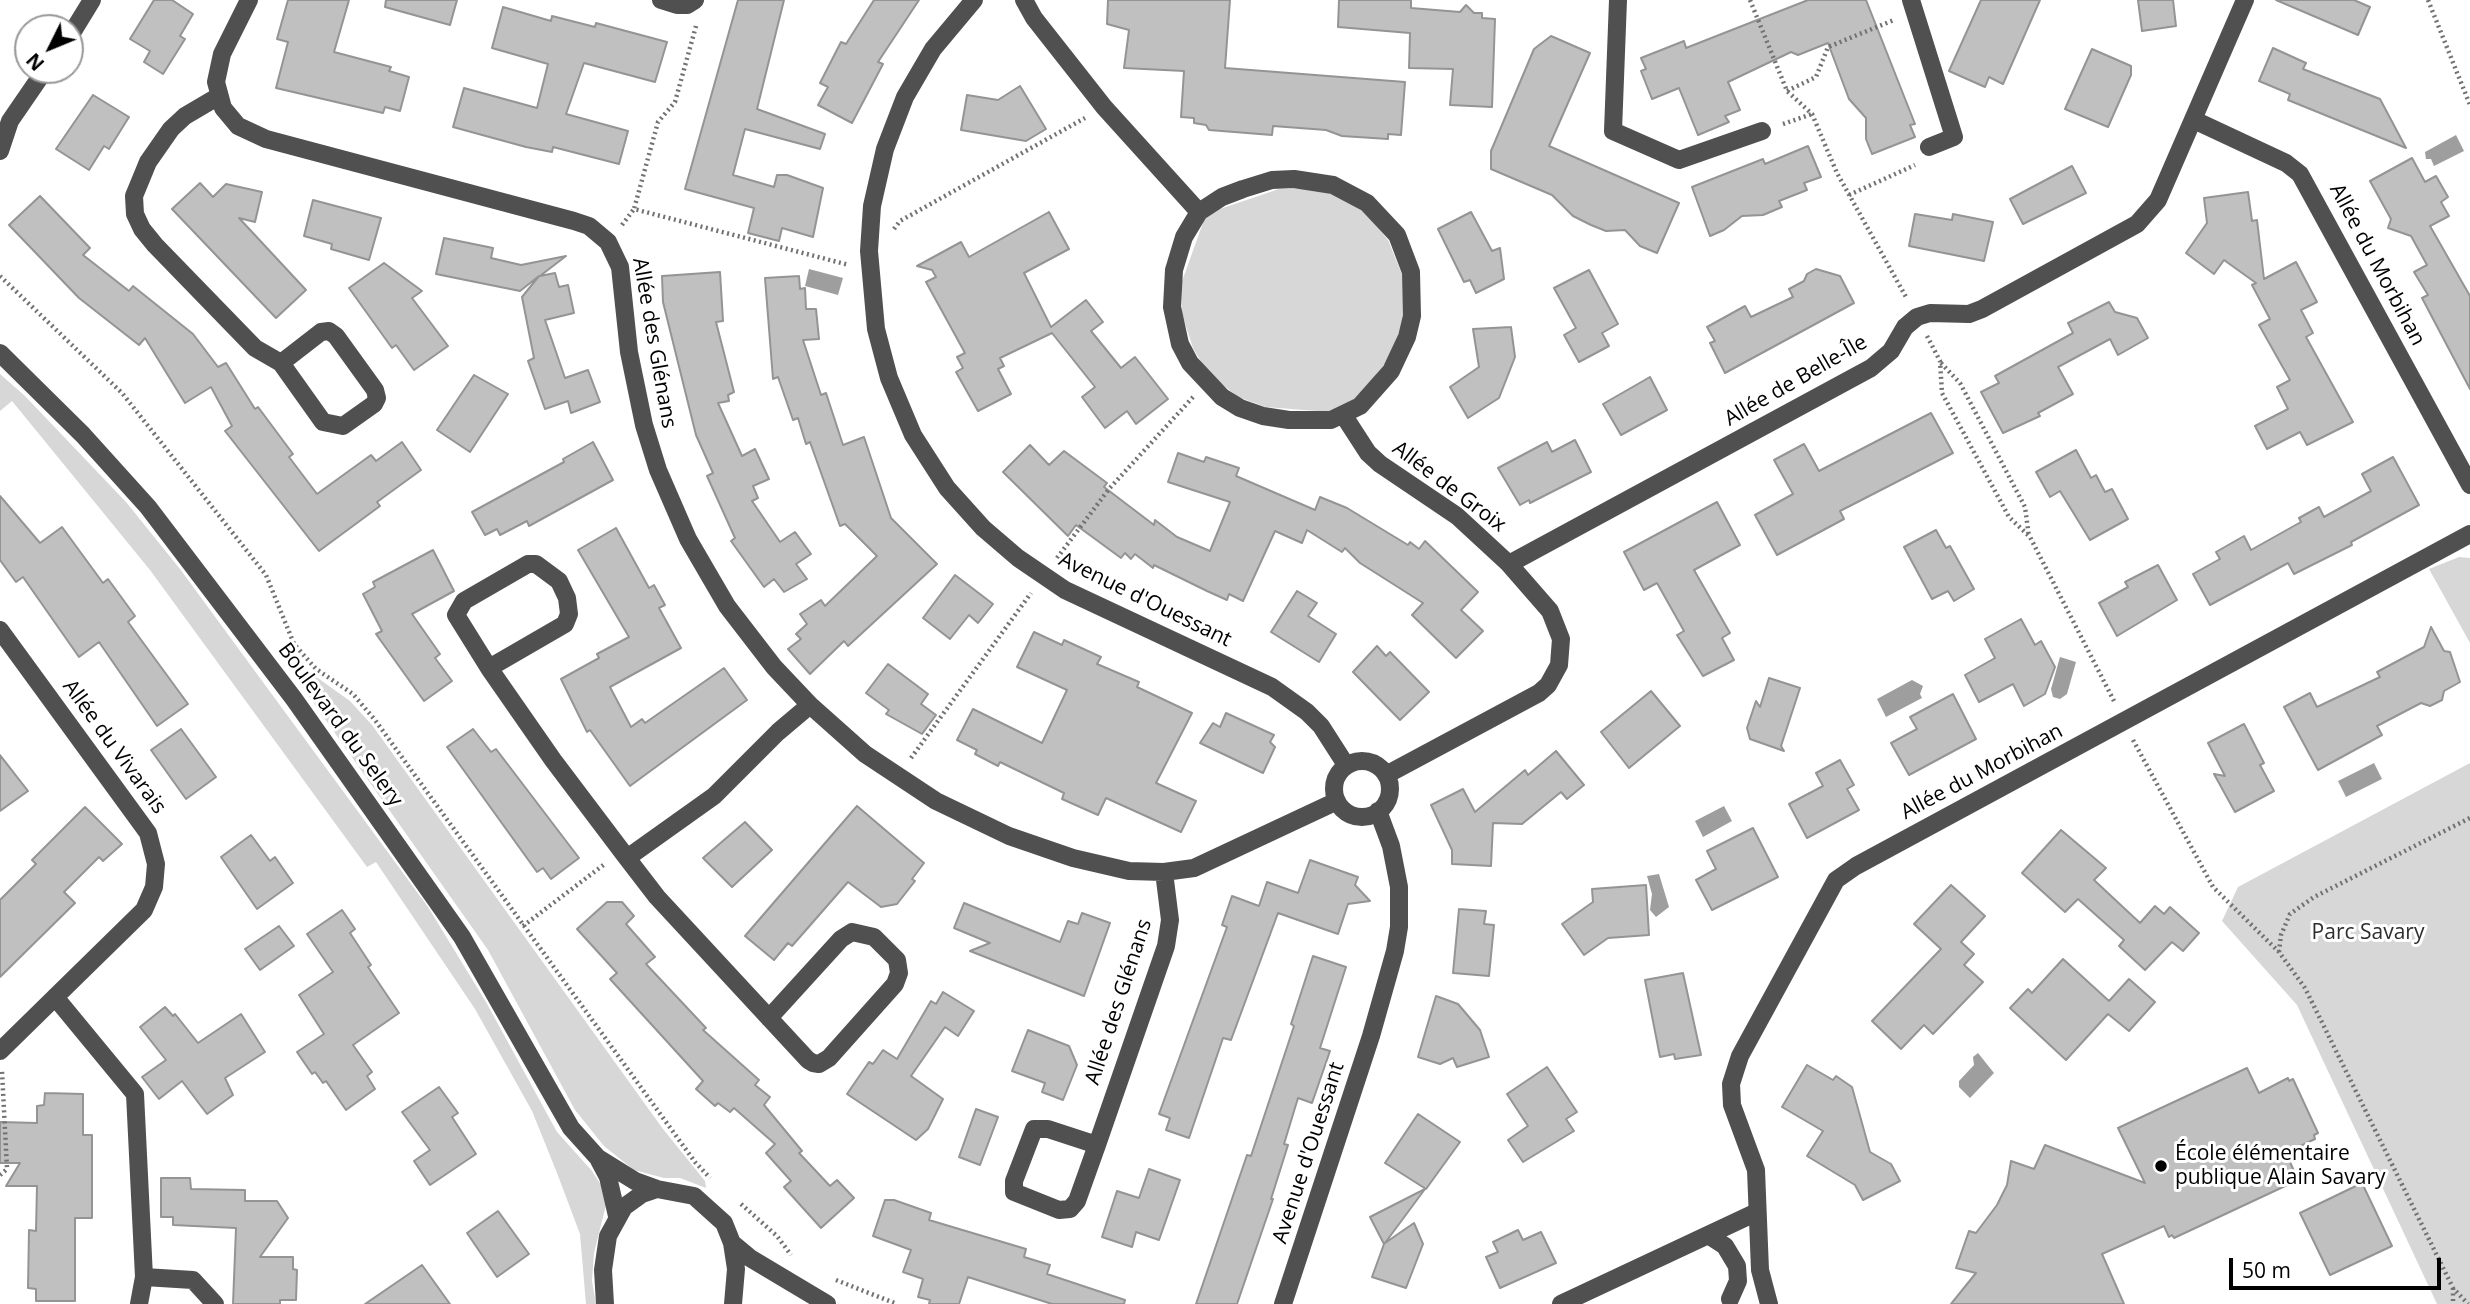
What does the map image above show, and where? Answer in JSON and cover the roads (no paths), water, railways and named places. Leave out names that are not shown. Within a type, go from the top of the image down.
[{"type":"street","points":[[249,0],[217,68],[219,96],[185,116],[171,129],[148,162],[134,196],[135,214],[142,229],[155,245],[246,339],[268,358],[281,363],[324,422],[333,427],[343,426],[377,398],[375,390],[336,336],[329,331],[321,332],[281,363]]},
{"type":"street","points":[[662,0],[677,5],[695,1]]},
{"type":"street","name":"Avenue d'Ouessant","points":[[974,0],[947,28],[919,69],[892,126],[872,206],[869,251],[873,309],[889,378],[927,459],[964,508],[1018,558],[1065,590],[1259,681],[1292,700],[1321,726],[1346,765]]},
{"type":"street","points":[[1024,0],[1034,18],[1104,107],[1199,212]]},
{"type":"street","points":[[1618,0],[1613,131],[1679,160],[1762,131]]},
{"type":"street","name":"Allée de Belle-Île","points":[[1509,565],[1871,368],[1891,351],[1905,327],[1917,317],[1930,313],[1969,314],[1982,309],[2128,230],[2145,217],[2158,200],[2245,0]]},
{"type":"street","points":[[1913,6],[1954,137],[1929,147]]},
{"type":"street","points":[[0,151],[5,116],[33,84]]},
{"type":"street","name":"Allée des Glénans","points":[[219,96],[223,108],[238,126],[265,139],[574,221],[599,232],[608,242],[620,267],[635,391],[643,425],[671,503],[688,539],[727,606],[774,667],[810,705],[897,776],[973,820],[1073,858],[1129,870],[1164,872],[1209,863],[1337,801]]},
{"type":"street","name":"Allée du Morbihan","points":[[2194,120],[2286,163],[2300,174],[2470,485]]},
{"type":"street","points":[[1272,180],[1314,181],[1353,193],[1383,218],[1397,235],[1406,255],[1413,295],[1407,337],[1391,371],[1360,406],[1344,416],[1317,422],[1289,420],[1251,412],[1222,397],[1190,363],[1175,326],[1171,290],[1184,237],[1199,212],[1222,197],[1272,180]]},
{"type":"street","name":"Boulevard du Selery","points":[[0,353],[83,435],[148,507],[278,678],[462,937],[561,1113],[598,1158],[608,1177],[617,1216]]},
{"type":"street","name":"Allée de Groix","points":[[1344,416],[1368,453],[1457,516],[1509,565],[1550,611],[1558,626],[1561,652],[1555,674],[1548,685],[1527,701],[1386,775]]},
{"type":"street","name":"Allée du Morbihan","points":[[1769,1304],[1762,1282],[1756,1170],[1732,1105],[1732,1075],[1836,880],[1856,866],[2470,534]]},
{"type":"street","points":[[489,668],[565,624],[569,614],[559,581],[536,564],[528,564],[458,607],[456,615],[489,668],[657,897],[807,1060],[819,1063],[824,1061],[895,984],[899,973],[897,960],[874,937],[852,932],[841,939],[769,1018]]},
{"type":"street","name":"Allée du Vivarais","points":[[0,630],[148,832],[156,864],[155,887],[144,910],[0,1051]]},
{"type":"street","points":[[624,855],[714,796],[778,732],[810,705]]},
{"type":"street","points":[[1368,762],[1386,775],[1389,795],[1378,811],[1367,816],[1355,816],[1344,810],[1337,801],[1335,782],[1346,765],[1368,762]]},
{"type":"street","name":"Avenue d'Ouessant","points":[[1283,1304],[1371,1037],[1395,951],[1399,927],[1399,887],[1391,846],[1378,811]]},
{"type":"street","name":"Allée des Glénans","points":[[1097,1144],[1040,1128],[1034,1129],[1014,1181],[1014,1192],[1059,1210],[1070,1209],[1077,1201],[1097,1144],[1166,946],[1170,920],[1164,872]]},
{"type":"street","points":[[55,997],[135,1094],[144,1277],[139,1304]]},
{"type":"street","name":"Boulevard du Selery","points":[[598,1158],[635,1181],[657,1189],[694,1196],[724,1223],[733,1243]]},
{"type":"street","points":[[606,1304],[604,1252],[617,1216],[631,1200],[657,1189]]},
{"type":"street","points":[[1561,1304],[1757,1212]]},
{"type":"street","points":[[1708,1235],[1725,1246],[1737,1266],[1738,1281],[1725,1302]]},
{"type":"street","points":[[733,1243],[827,1304]]},
{"type":"street","points":[[733,1243],[736,1269],[733,1304]]},
{"type":"street","points":[[144,1277],[193,1280],[215,1304]]},
{"type":"street","points":[[1725,1302],[1762,1282]]},
{"type":"place","name":"École élémentaire publique Alain Savary","points":[[2161,1166]]},
{"type":"park label","name":"Parc Savary","points":[[2368,933]]}]
